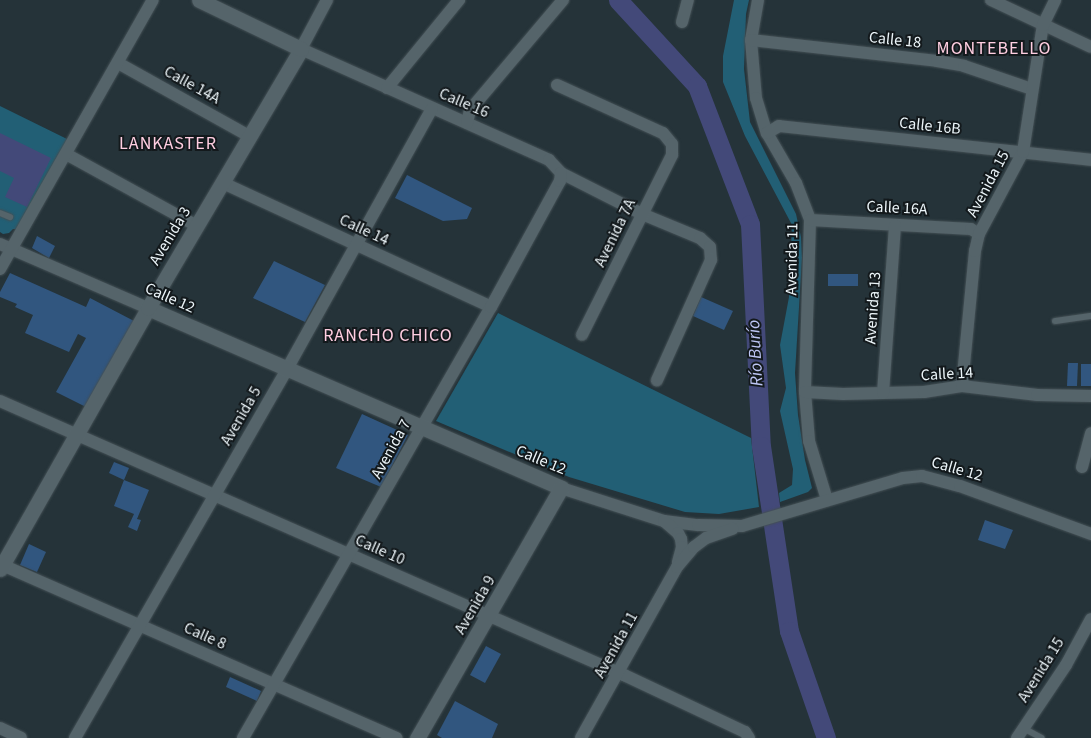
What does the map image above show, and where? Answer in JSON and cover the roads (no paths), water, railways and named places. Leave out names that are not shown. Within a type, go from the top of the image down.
[{"type":"street","points":[[0,270],[6,246],[66,154],[153,0]]},
{"type":"street","name":"Calle 16","points":[[199,0],[300,49],[549,160],[561,173],[642,214],[700,238],[710,247],[711,260],[657,380]]},
{"type":"street","name":"Avenida 3","points":[[1,566],[148,308],[251,137],[327,0]]},
{"type":"street","points":[[387,88],[459,0]]},
{"type":"street","points":[[467,123],[470,110],[563,0]]},
{"type":"street","points":[[682,22],[688,0]]},
{"type":"street","name":"Avenida 11","points":[[758,0],[751,40],[756,98],[767,133],[796,183],[810,220],[805,392],[809,441],[827,500]]},
{"type":"street","points":[[991,0],[1091,47]]},
{"type":"street","name":"Avenida 15","points":[[962,386],[971,268],[979,234],[1023,152],[1043,25],[1055,0]]},
{"type":"street","name":"Calle 18","points":[[751,40],[937,60],[964,66],[1032,89]]},
{"type":"street","name":"Calle 14A","points":[[118,63],[251,137]]},
{"type":"street","name":"Avenida 7A","points":[[557,85],[663,133],[672,144],[672,155],[582,335]]},
{"type":"street","name":"Avenida 5","points":[[76,738],[287,369],[432,109]]},
{"type":"street","name":"Calle 16B","points":[[767,133],[779,126],[1091,160]]},
{"type":"street","points":[[66,154],[197,226]]},
{"type":"street","name":"Avenida 7","points":[[243,738],[491,307],[560,180],[561,173]]},
{"type":"street","name":"Calle 14","points":[[223,183],[491,307]]},
{"type":"street","name":"Calle 16A","points":[[810,220],[971,229],[979,234]]},
{"type":"street","name":"Avenida 13","points":[[883,393],[895,225]]},
{"type":"street","name":"Calle 12","points":[[6,246],[561,488],[664,521],[698,525],[748,524],[903,478],[922,476],[960,486],[1091,534]]},
{"type":"street","name":"Calle 14","points":[[805,392],[924,392],[962,386],[1037,396],[1091,396]]},
{"type":"street","name":"Calle 10","points":[[0,401],[619,673],[747,735]]},
{"type":"street","points":[[1082,467],[1091,433]]},
{"type":"street","name":"Avenida 9","points":[[417,738],[561,488]]},
{"type":"street","name":"Avenida 11","points":[[664,521],[678,533],[681,539],[682,547],[677,567]]},
{"type":"street","name":"Avenida 11","points":[[581,738],[677,567],[694,546],[706,538],[748,524]]},
{"type":"street","name":"Calle 8","points":[[1,566],[397,738]]},
{"type":"street","name":"Avenida 15","points":[[1020,733],[1066,665],[1091,619]]},
{"type":"street","points":[[0,728],[21,738]]},
{"type":"lane","points":[[0,213],[10,217]]},
{"type":"lane","points":[[1055,321],[1091,316]]},
{"type":"lane","points":[[1020,733],[1042,738]]},
{"type":"waterway","name":"Río Burío","points":[[618,0],[697,86],[750,224],[761,446],[789,631],[826,738]]},
{"type":"district","name":"MONTEBELLO","points":[[994,49]]},
{"type":"district","name":"LANKASTER","points":[[168,144]]},
{"type":"district","name":"RANCHO CHICO","points":[[388,336]]}]
